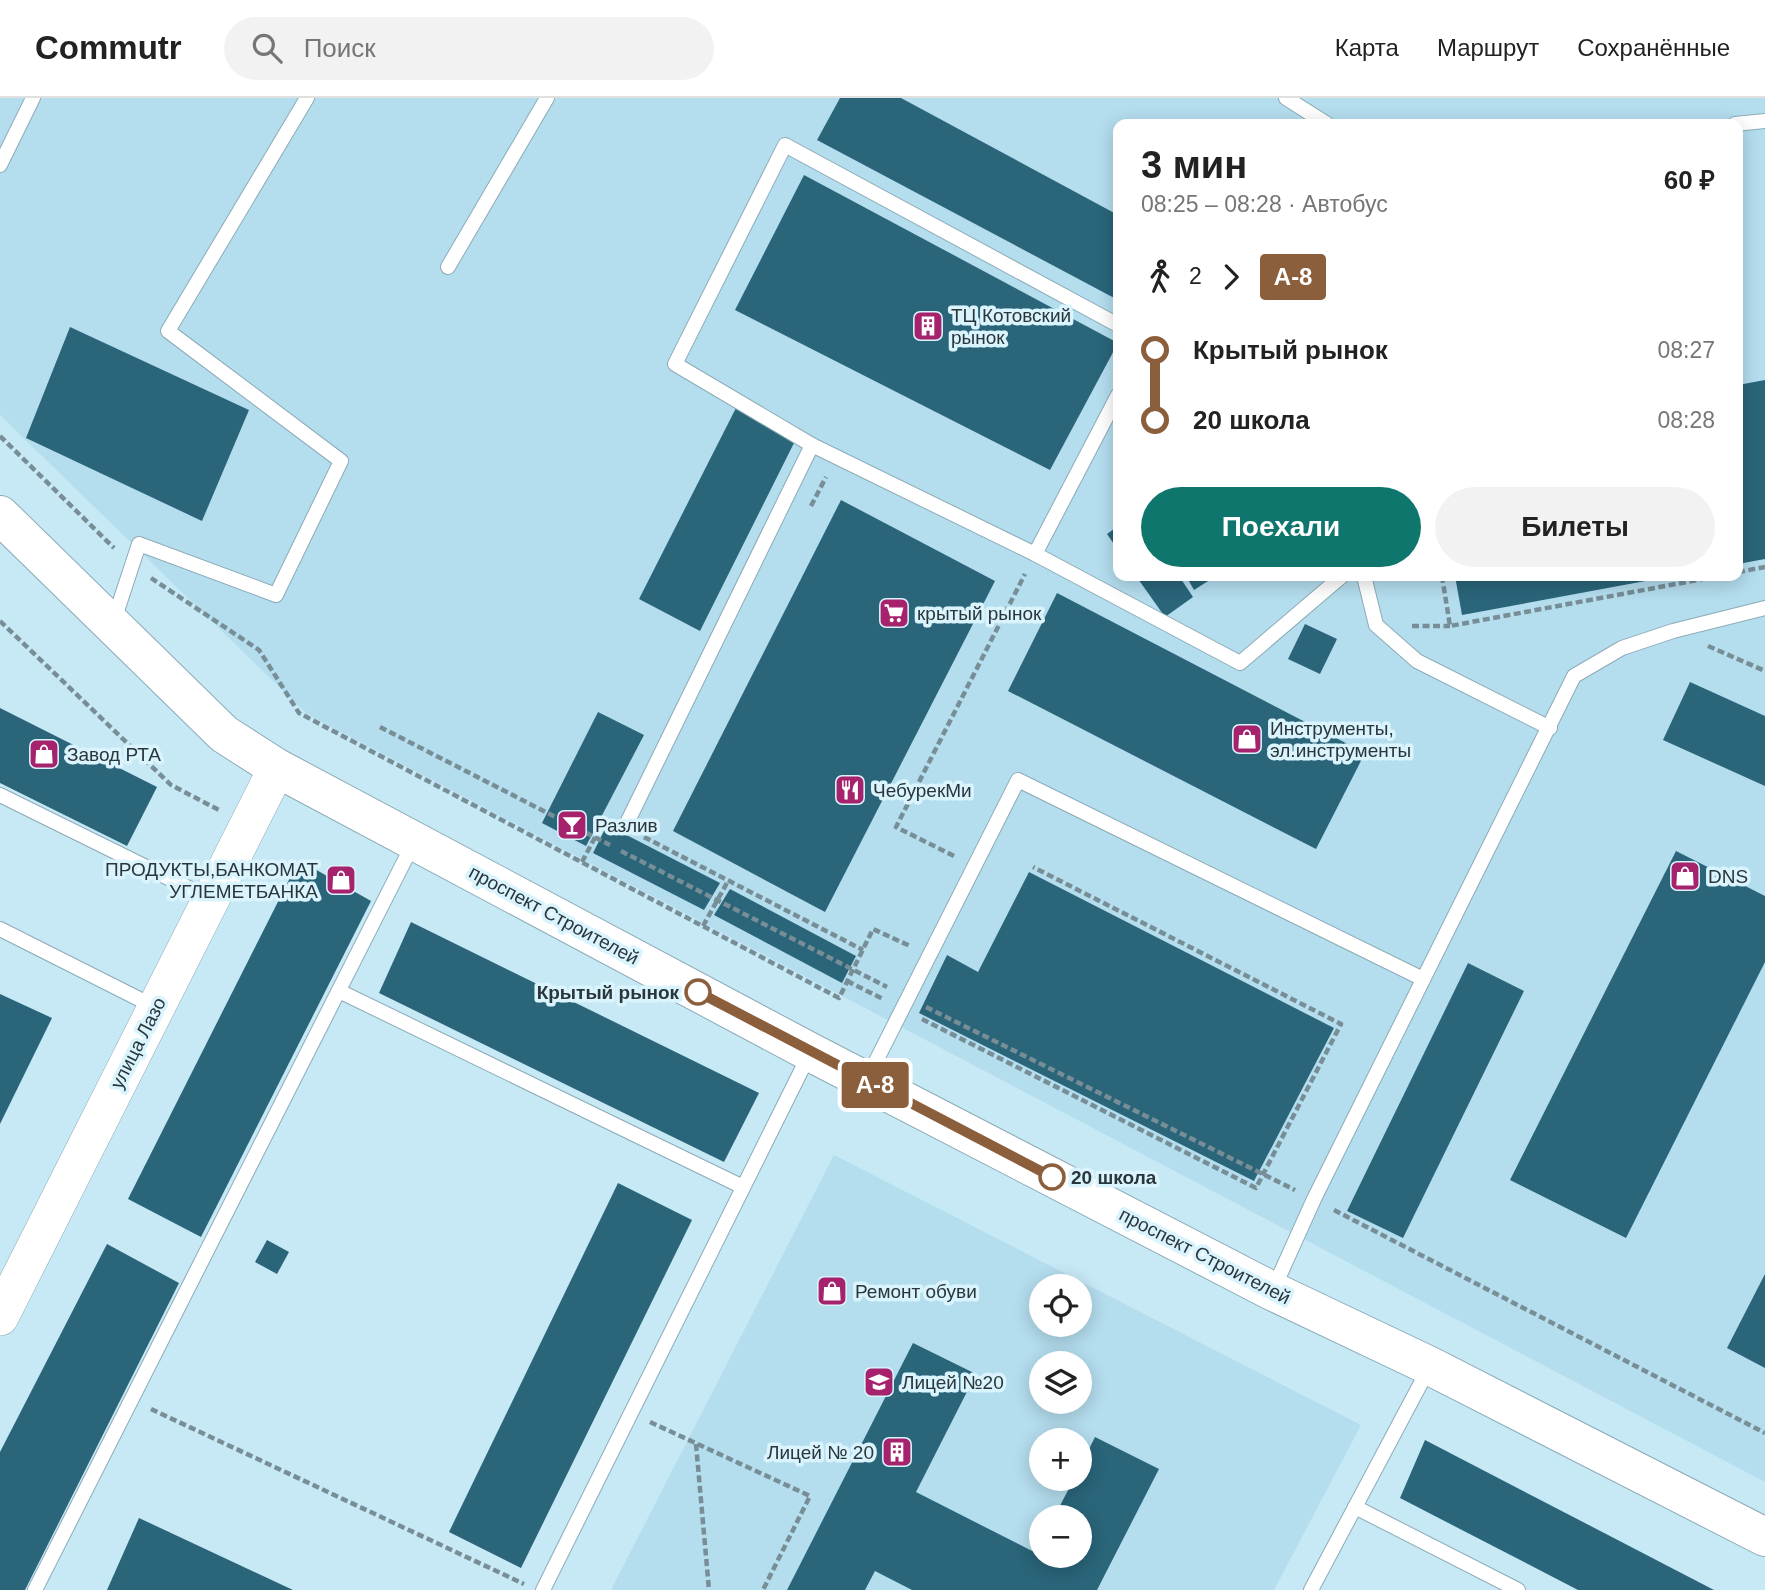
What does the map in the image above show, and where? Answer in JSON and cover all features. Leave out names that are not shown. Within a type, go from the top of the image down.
[{"type":"main road","name":"проспект Строителей","points":[[0,515],[224,734],[277,768],[810,1052],[1272,1291],[1430,1366],[1765,1537]]},
{"type":"street","name":"улица Лазо","points":[[0,1317],[277,768]]},
{"type":"lane","points":[[0,165],[33,98]]},
{"type":"lane","points":[[112,625],[139,544],[276,594],[341,461],[167,331],[307,98]]},
{"type":"lane","points":[[448,267],[547,98]]},
{"type":"lane","points":[[1286,98],[1318,119]]},
{"type":"lane","points":[[1743,123],[1765,121]]},
{"type":"lane","points":[[1113,322],[785,145],[675,364],[812,445],[1035,555],[1240,663],[1336,581]]},
{"type":"lane","points":[[1035,555],[1113,405]]},
{"type":"lane","points":[[625,827],[812,445]]},
{"type":"lane","points":[[1365,581],[1376,625],[1417,661],[1550,728]]},
{"type":"lane","points":[[1272,1291],[1314,1199],[1574,676],[1622,648],[1673,631],[1765,608]]},
{"type":"lane","points":[[866,1081],[1018,780],[1423,979]]},
{"type":"lane","points":[[0,794],[211,898]]},
{"type":"lane","points":[[35,1590],[415,842]]},
{"type":"lane","points":[[0,929],[156,1007]]},
{"type":"lane","points":[[339,991],[743,1187]]},
{"type":"lane","points":[[543,1590],[810,1052]]},
{"type":"lane","points":[[1311,1590],[1430,1366]]},
{"type":"lane","points":[[1355,1507],[1518,1590]]},
{"type":"path","points":[[0,436],[132,565],[258,650],[299,713],[839,998],[873,929],[930,956]]},
{"type":"path","points":[[975,867],[896,827],[1035,555]]},
{"type":"path","points":[[1743,571],[1765,567]]},
{"type":"path","points":[[1443,581],[1450,626],[1692,581]]},
{"type":"path","points":[[0,621],[171,785],[226,813]]},
{"type":"path","points":[[1673,631],[1765,671]]},
{"type":"path","points":[[380,727],[853,970],[905,1004],[1256,1188],[1341,1024],[1032,867]]},
{"type":"path","points":[[625,827],[863,950]]},
{"type":"path","points":[[703,926],[728,881]]},
{"type":"path","points":[[847,981],[905,1004],[1314,1199],[1765,1433]]},
{"type":"path","points":[[131,1399],[525,1584]]},
{"type":"path","points":[[648,1421],[810,1496],[764,1590]]},
{"type":"path","points":[[696,1443],[709,1590]]},
{"type":"shaded area","points":[[0,98],[1765,98],[1765,1482],[307,714],[0,415]]},
{"type":"shaded area","name":"Лицей №20","points":[[834,1155],[1066,1274],[1029,1274],[1029,1337],[1092,1337],[1092,1287],[1361,1425],[1274,1590],[611,1590]]},
{"type":"building","points":[[840,98],[901,98],[1113,212],[1113,297],[817,140]]},
{"type":"building","name":"ТЦ Котовский рынок","points":[[804,175],[1113,340],[1113,352],[1050,470],[735,310]]},
{"type":"building","points":[[70,327],[249,410],[202,521],[26,438]]},
{"type":"building","points":[[1765,380],[1765,559],[1743,563],[1743,384]]},
{"type":"building","points":[[736,408],[796,439],[700,631],[639,599]]},
{"type":"building","name":"Крытый рынок","points":[[841,500],[995,581],[825,912],[673,831]]},
{"type":"building","points":[[1113,530],[1113,543],[1107,534]]},
{"type":"building","points":[[1140,581],[1182,581],[1193,597],[1165,617]]},
{"type":"building","points":[[1189,581],[1208,581],[1194,590]]},
{"type":"building","points":[[1456,581],[1645,581],[1462,615]]},
{"type":"building","points":[[1057,593],[1365,753],[1316,849],[1008,691]]},
{"type":"building","points":[[1305,624],[1337,639],[1320,674],[1288,659]]},
{"type":"building","points":[[1690,682],[1765,716],[1765,786],[1663,740]]},
{"type":"building","points":[[0,708],[157,787],[127,846],[0,783]]},
{"type":"building","points":[[598,712],[644,735],[586,846],[542,823]]},
{"type":"building","points":[[607,825],[720,883],[704,910],[593,853]]},
{"type":"building","points":[[1676,851],[1765,896],[1765,962],[1626,1238],[1510,1180]]},
{"type":"building","points":[[299,860],[371,901],[201,1237],[128,1199]]},
{"type":"building","points":[[1029,872],[1334,1028],[1254,1181],[919,1013],[947,955],[978,972]]},
{"type":"building","points":[[730,889],[856,956],[842,983],[714,915]]},
{"type":"building","points":[[411,922],[759,1093],[724,1162],[379,993]]},
{"type":"building","points":[[1468,963],[1524,991],[1403,1238],[1347,1211]]},
{"type":"building","points":[[0,994],[52,1018],[0,1124]]},
{"type":"building","points":[[618,1183],[692,1220],[521,1568],[449,1532]]},
{"type":"building","points":[[267,1240],[289,1252],[277,1274],[255,1262]]},
{"type":"building","points":[[107,1244],[179,1283],[25,1590],[0,1590],[0,1452]]},
{"type":"building","points":[[1765,1274],[1765,1368],[1727,1348]]},
{"type":"building","name":"Лицей № 20","points":[[913,1343],[976,1374],[916,1492],[1029,1549],[1029,1568],[1092,1568],[1092,1505],[1060,1505],[1068,1491],[1092,1491],[1092,1443],[1095,1437],[1159,1469],[1097,1590],[912,1590],[875,1571],[865,1590],[787,1590]]},
{"type":"building","points":[[1425,1440],[1714,1590],[1578,1590],[1400,1498]]},
{"type":"building","points":[[139,1518],[293,1590],[107,1590]]},
{"type":"bus line","name":"А-8","points":[[698,992],[1052,1177]]},
{"type":"place","name":"ТЦ Котовский рынок","points":[[928,326]]},
{"type":"place","name":"крытый рынок","points":[[894,613]]},
{"type":"place","name":"Инструменты, эл.инструменты","points":[[1247,739]]},
{"type":"place","name":"Завод РТА","points":[[44,754]]},
{"type":"place","name":"ЧебурекМи","points":[[850,790]]},
{"type":"place","name":"Разлив","points":[[572,825]]},
{"type":"place","name":"DNS","points":[[1685,876]]},
{"type":"place","name":"ПРОДУКТЫ,БАНКОМАТ УГЛЕМЕТБАНКА","points":[[341,880]]},
{"type":"place","name":"Крытый рынок","points":[[698,992]]},
{"type":"place","name":"20 школа","points":[[1052,1177]]},
{"type":"place","name":"Ремонт обуви","points":[[832,1291]]},
{"type":"place","name":"Лицей №20","points":[[879,1382]]},
{"type":"place","name":"Лицей № 20","points":[[897,1452]]}]
